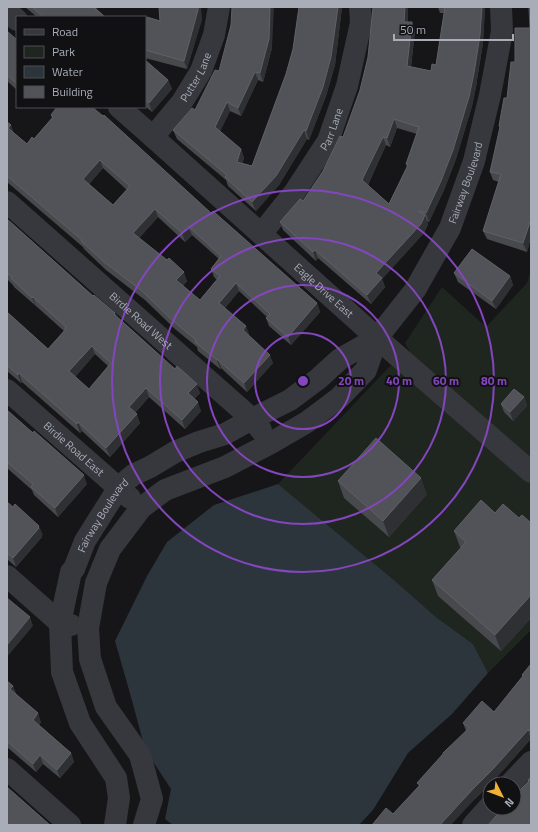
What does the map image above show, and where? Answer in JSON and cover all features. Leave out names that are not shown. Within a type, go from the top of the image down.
[{"type":"street","name":"Putter Lane","points":[[153,137],[182,102],[201,71],[214,35],[219,7]]},
{"type":"street","name":"Parr Lane","points":[[260,234],[294,193],[328,141],[347,86],[361,23],[360,7]]},
{"type":"street","name":"Fairway Boulevard","points":[[144,825],[152,799],[140,755],[106,707],[90,659],[88,628],[96,583],[110,549],[141,508],[166,490],[225,466],[271,444],[307,422],[339,398],[366,370],[378,338],[415,290],[450,228],[474,161],[490,95],[502,31],[502,7]]},
{"type":"street","points":[[7,11],[16,19]]},
{"type":"street","name":"Eagle Drive East","points":[[120,108],[260,234],[531,472]]},
{"type":"street","name":"Birdie Road West","points":[[7,202],[252,419],[271,444]]},
{"type":"street","name":"Fairway Boulevard","points":[[115,825],[119,798],[116,778],[80,723],[62,672],[60,623],[71,572],[74,569],[85,541],[119,487],[132,475],[150,467],[175,452],[199,442],[225,434],[290,400],[318,379],[340,359],[378,338]]},
{"type":"street","name":"Birdie Road East","points":[[7,390],[119,487],[141,508]]},
{"type":"street","points":[[7,576],[60,623],[88,628]]},
{"type":"street","points":[[518,776],[531,762]]},
{"type":"street","points":[[7,769],[70,825]]},
{"type":"street","points":[[473,825],[482,815]]},
{"type":"green space","points":[[531,269],[531,461],[412,356],[405,343],[442,287],[486,327],[527,283]]},
{"type":"green space","points":[[391,365],[404,372],[531,483],[531,630],[488,673],[473,644],[436,617],[394,580],[278,484]]},
{"type":"water","points":[[278,484],[394,580],[436,617],[473,644],[488,673],[452,714],[408,753],[373,810],[359,825],[173,825],[165,819],[171,789],[144,745],[115,641],[147,576],[167,542],[214,505]]},
{"type":"building","points":[[32,7],[96,7],[95,8],[104,16],[42,16]]},
{"type":"building","points":[[159,7],[198,7],[184,61],[146,50],[147,17],[160,21]]},
{"type":"building","points":[[232,7],[270,7],[269,39],[260,73],[255,72],[238,108],[227,102],[215,127],[241,149],[237,162],[252,166],[286,74],[293,49],[299,7],[338,7],[331,57],[323,87],[306,131],[304,130],[276,176],[252,202],[225,177],[227,175],[173,130],[192,108],[195,110],[215,70],[219,71],[231,25]]},
{"type":"building","points":[[373,7],[405,7],[404,22],[412,22],[407,66],[431,71],[432,64],[436,65],[445,7],[482,7],[480,35],[469,97],[453,150],[441,181],[426,213],[418,211],[425,215],[421,224],[376,273],[382,278],[367,295],[315,250],[313,252],[280,222],[300,199],[303,201],[323,171],[340,136],[343,137],[360,90],[368,57]],"holes":[[[394,119],[419,127],[406,164],[408,165],[389,204],[362,180],[383,137],[387,138]]]},
{"type":"building","points":[[529,7],[531,7],[531,219],[523,243],[483,231],[501,174],[490,172],[500,127],[504,98],[507,98],[511,62],[515,62],[515,28],[530,28]]},
{"type":"building","points":[[7,31],[16,39],[16,83],[7,75]]},
{"type":"building","points":[[146,61],[168,80],[149,103],[146,101]]},
{"type":"building","points":[[56,108],[93,108],[103,116],[104,115],[211,213],[213,211],[317,303],[288,337],[266,318],[270,314],[236,283],[219,303],[246,326],[243,330],[270,355],[244,383],[195,342],[196,340],[172,320],[142,291],[103,261],[81,241],[82,240],[7,176],[7,122],[11,125],[8,128],[27,144],[32,137],[34,139],[53,117],[51,115]],"holes":[[[100,160],[130,186],[113,205],[83,179]],[[155,209],[182,233],[188,226],[221,256],[211,269],[220,276],[200,300],[176,280],[184,272],[169,258],[167,260],[133,233]]]},
{"type":"building","points":[[7,219],[93,296],[94,295],[115,313],[114,314],[175,369],[177,366],[197,384],[188,393],[198,402],[182,420],[146,388],[129,407],[137,414],[106,448],[78,422],[77,424],[19,373],[18,375],[7,365],[7,312],[48,349],[66,329],[66,327],[33,297],[32,298],[7,273]],"holes":[[[92,346],[111,363],[89,389],[69,371]]]},
{"type":"building","points":[[472,249],[510,276],[492,301],[454,273]]},
{"type":"building","points":[[514,389],[524,397],[510,412],[501,404]]},
{"type":"building","points":[[7,410],[33,433],[34,431],[84,475],[55,508],[31,487],[33,484],[7,462]]},
{"type":"building","points":[[376,438],[421,478],[383,521],[338,481]]},
{"type":"building","points":[[481,500],[495,513],[503,504],[519,518],[522,515],[531,523],[531,597],[530,596],[495,635],[432,580],[466,542],[454,531]]},
{"type":"building","points":[[7,502],[13,507],[15,504],[39,526],[39,528],[13,558],[7,553]]},
{"type":"building","points":[[7,598],[30,617],[7,645]]},
{"type":"building","points":[[531,664],[531,728],[486,776],[482,776],[482,780],[440,825],[372,825],[386,808],[393,814],[420,785],[417,783],[443,753],[469,728],[463,723],[482,701],[494,712],[523,676],[522,675]]},
{"type":"building","points":[[7,681],[13,686],[10,689],[38,713],[33,720],[71,753],[57,770],[40,755],[33,764],[7,741]]},
{"type":"building","points":[[531,777],[531,825],[488,825],[496,816],[522,816],[522,788],[529,781],[528,780]]},
{"type":"building","points":[[7,787],[50,825],[7,825]]}]
